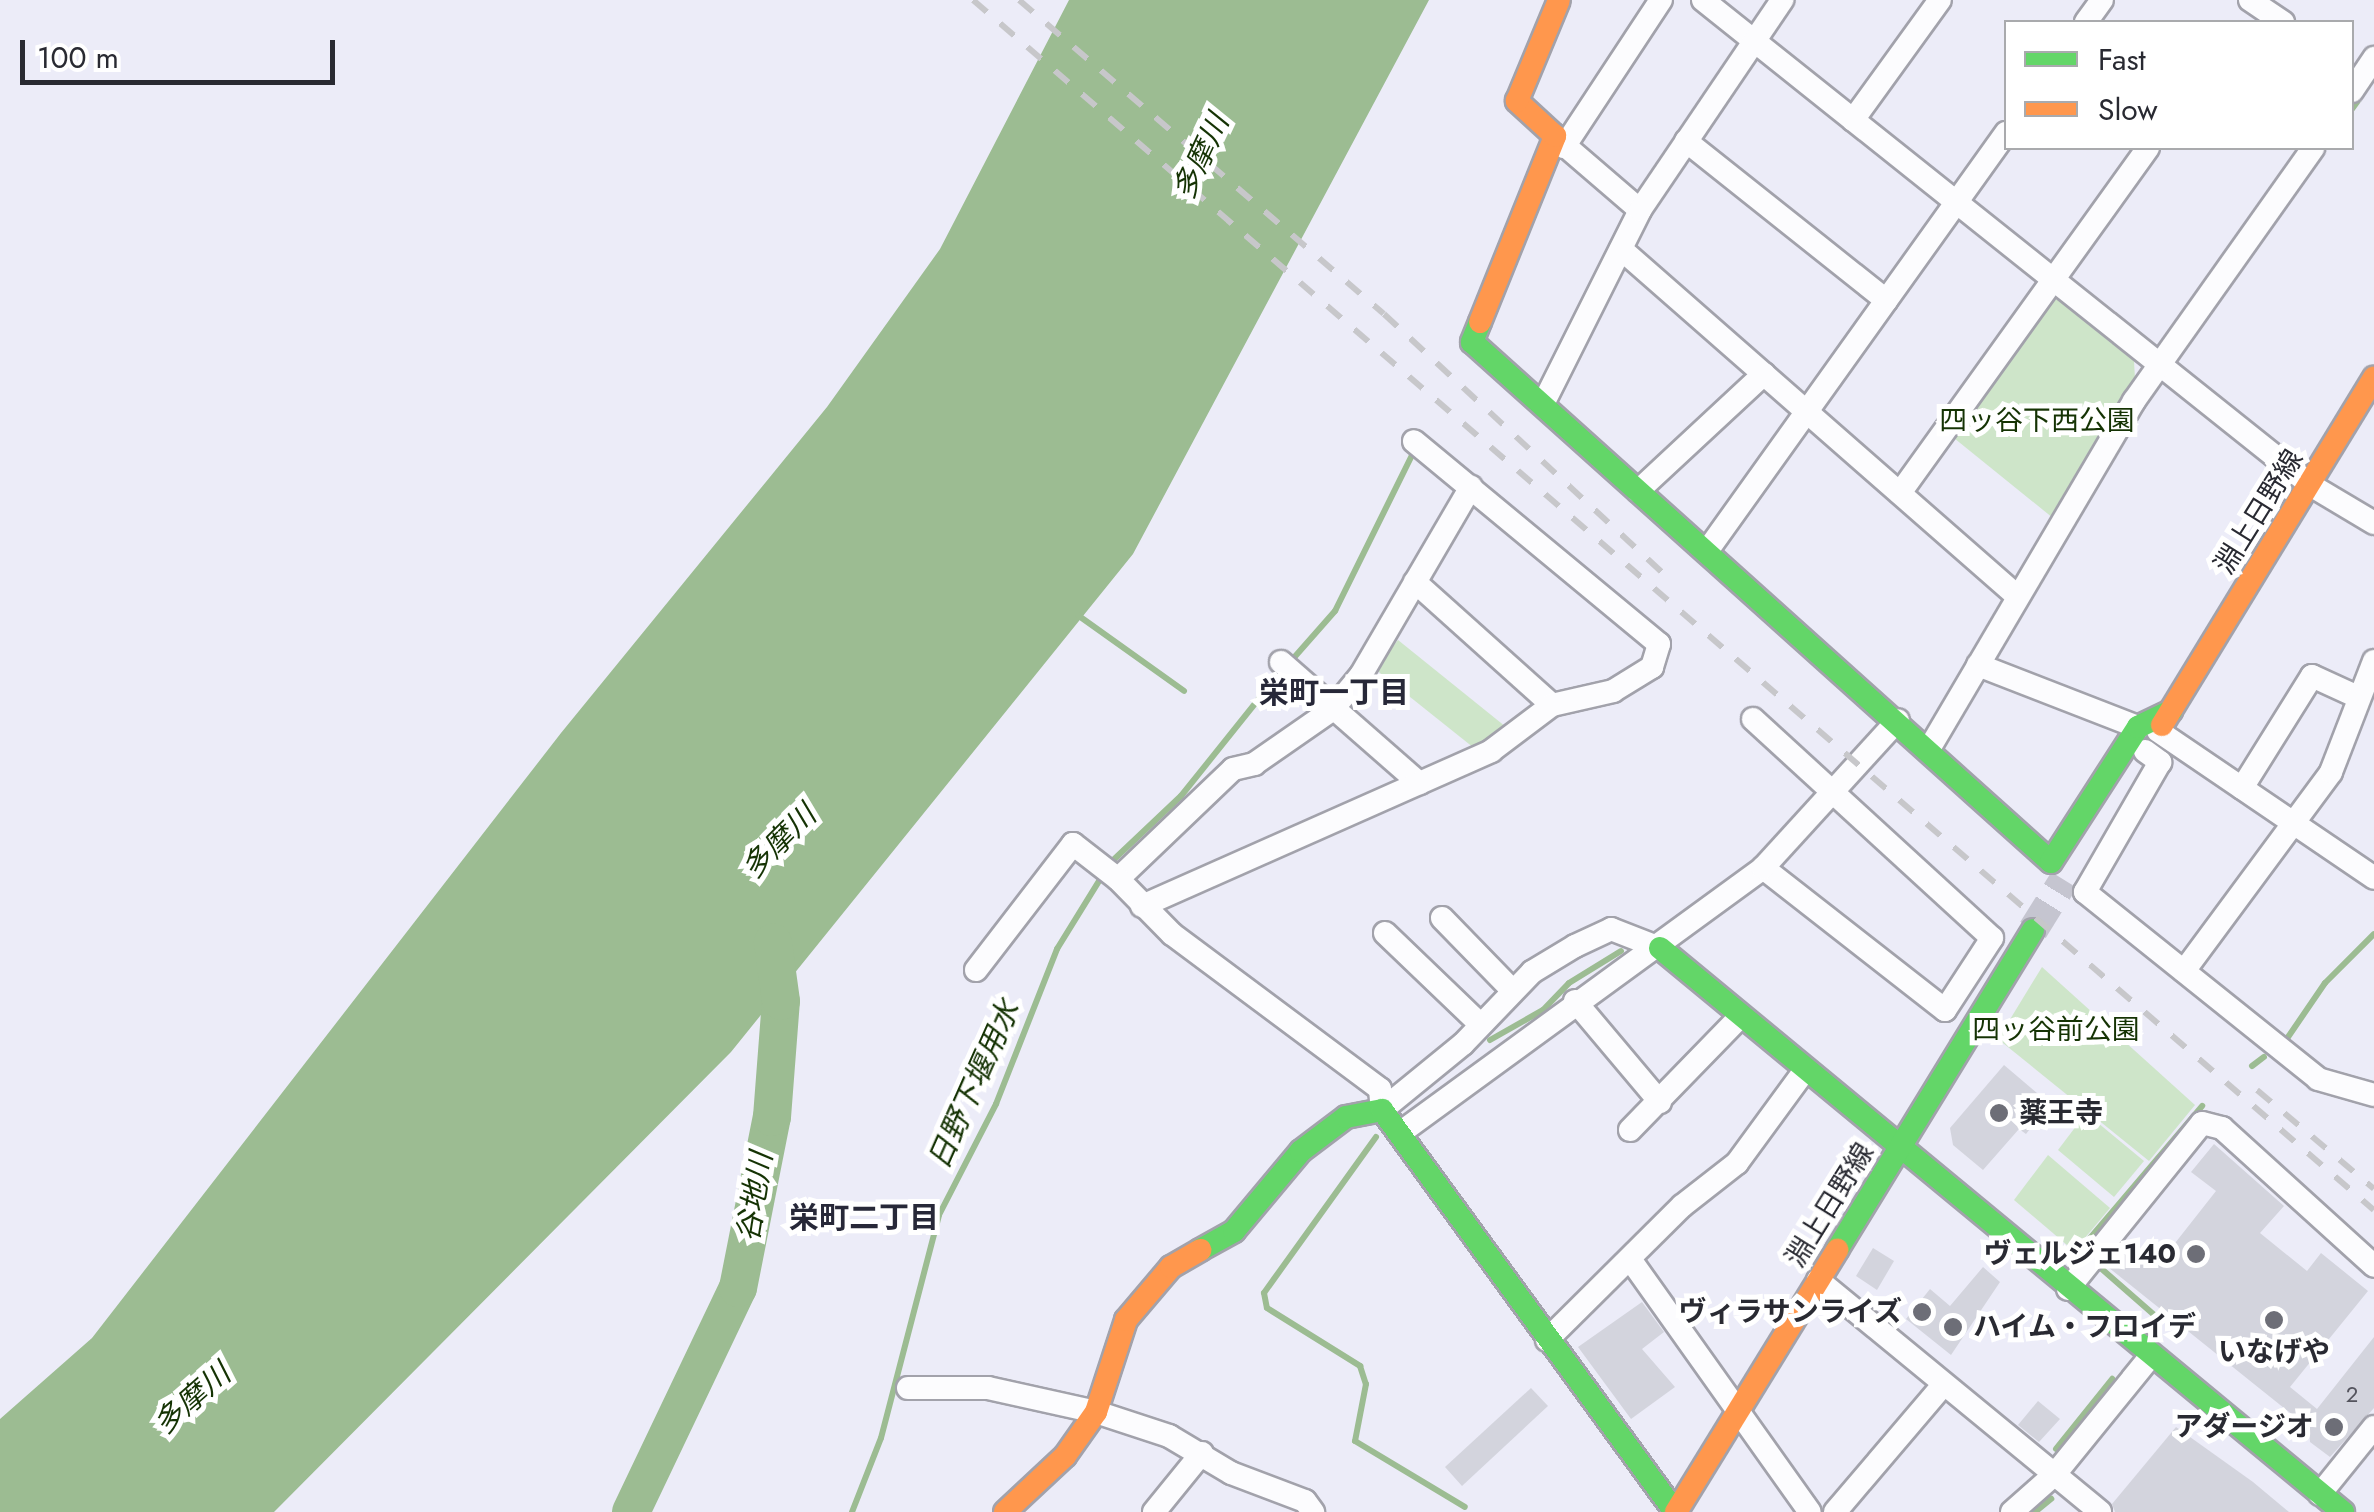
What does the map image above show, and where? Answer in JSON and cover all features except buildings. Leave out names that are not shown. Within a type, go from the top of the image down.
[{"type":"street","points":[[1559,0],[1518,101],[1640,210]]},
{"type":"street","points":[[1661,0],[1560,142],[1472,342],[2052,862],[2153,730]]},
{"type":"street","points":[[1703,0],[2312,486],[2374,523]]},
{"type":"street","points":[[1543,404],[1640,210],[1782,0]]},
{"type":"street","points":[[1854,120],[1940,0]]},
{"type":"street","points":[[2252,1],[2279,20]]},
{"type":"street","points":[[1707,551],[2004,136]]},
{"type":"street","points":[[1686,140],[1886,300]]},
{"type":"street","points":[[1900,493],[2147,150]]},
{"type":"street","points":[[1929,749],[2158,364],[2311,150]]},
{"type":"street","points":[[1620,249],[2018,596]]},
{"type":"street","points":[[1638,491],[1764,374]]},
{"type":"street","name":"淵上日野線","points":[[2064,880],[2153,730],[2312,486],[2374,378]]},
{"type":"street","points":[[1142,906],[1491,751],[1552,705],[1613,690],[1652,667],[1660,644],[1414,442]]},
{"type":"street","points":[[1110,872],[1232,769],[1254,764],[1333,709],[1471,487]]},
{"type":"street","points":[[1415,582],[1552,705]]},
{"type":"street","points":[[2184,971],[2331,772],[2374,661]]},
{"type":"street","points":[[1978,665],[2153,730],[2374,878]]},
{"type":"street","points":[[1286,667],[1419,783]]},
{"type":"street","points":[[2242,788],[2312,676],[2358,698]]},
{"type":"street","points":[[1753,719],[1992,938],[1945,1010],[1763,868]]},
{"type":"street","points":[[1400,1133],[1576,1001],[1660,948],[1763,868],[1834,795],[1898,720]]},
{"type":"street","points":[[2153,730],[2160,762],[2085,892],[2318,1079],[2374,1095]]},
{"type":"street","points":[[976,970],[1072,844],[1110,872],[1142,906],[1219,972],[1380,1089],[1382,1110],[1676,1512]]},
{"type":"street","points":[[1442,918],[1512,990]]},
{"type":"street","points":[[1005,1512],[1065,1456],[1096,1412],[1126,1320],[1171,1267],[1234,1231],[1300,1150],[1346,1117],[1382,1110],[1480,1024],[1512,990],[1611,930],[1660,948],[1805,1070],[1904,1144],[2068,1289],[2343,1512]]},
{"type":"street","name":"淵上日野線","points":[[1676,1512],[2033,930]]},
{"type":"street","points":[[1385,933],[1480,1024]]},
{"type":"street","points":[[1576,1001],[1660,1102]]},
{"type":"street","points":[[1630,1130],[1740,1016]]},
{"type":"street","points":[[1547,1340],[1682,1206],[1737,1163],[1805,1070]]},
{"type":"street","points":[[2068,1289],[2202,1122],[2222,1128],[2374,1266]]},
{"type":"street","points":[[1630,1260],[1810,1512]]},
{"type":"street","points":[[1818,1280],[2100,1512]]},
{"type":"street","points":[[2012,1512],[2054,1474],[2151,1356]]},
{"type":"street","points":[[1836,1512],[1943,1385]]},
{"type":"street","points":[[908,1388],[988,1388],[1096,1412],[1202,1453],[1231,1473],[1305,1501],[1313,1512]]},
{"type":"street","points":[[2320,1494],[2374,1427]]},
{"type":"street","points":[[1154,1512],[1202,1453]]},
{"type":"green space","name":"四ッ谷下西公園","points":[[2044,300],[2058,300],[2134,361],[2135,379],[2053,518],[1949,434]]},
{"type":"green space","points":[[1398,640],[1506,727],[1474,748],[1375,669]]},
{"type":"green space","name":"四ッ谷前公園","points":[[2042,967],[2195,1105],[2149,1161],[1998,1039]]},
{"type":"green space","points":[[2086,1113],[2144,1161],[2114,1197],[2058,1150]]},
{"type":"green space","points":[[2048,1155],[2110,1208],[2074,1251],[2014,1200]]},
{"type":"water","name":"多摩川","points":[[1069,0],[1429,0],[1133,554],[731,1052],[274,1512],[0,1512],[0,1419],[92,1338],[561,733],[827,407],[940,249]]},
{"type":"waterway","points":[[2354,106],[2357,102]]},
{"type":"waterway","points":[[1291,661],[1335,611],[1412,455]]},
{"type":"waterway","name":"日野下堰用水","points":[[1079,616],[1184,691]]},
{"type":"waterway","name":"日野下堰用水","points":[[1108,865],[1181,796],[1282,670]]},
{"type":"waterway","name":"日野下堰用水","points":[[852,1512],[881,1438],[939,1215],[996,1104],[1057,949],[1102,876]]},
{"type":"waterway","points":[[2286,1040],[2325,983],[2374,934]]},
{"type":"waterway","name":"谷地川","points":[[631,1512],[738,1288],[772,1117],[781,1001],[773,943]]},
{"type":"waterway","points":[[1490,1040],[1543,1010],[1569,983],[1621,951]]},
{"type":"waterway","points":[[2252,1066],[2264,1057]]},
{"type":"waterway","points":[[2160,1320],[2080,1250],[2202,1106]]},
{"type":"waterway","points":[[1376,1137],[1264,1293],[1267,1308],[1360,1366],[1366,1384],[1355,1441],[1465,1507]]},
{"type":"waterway","points":[[2056,1449],[2112,1379]]},
{"type":"waterway","points":[[2035,1512],[2051,1499]]},
{"type":"tunnel","points":[[2033,930],[2064,880]]},
{"type":"railway","points":[[973,0],[2374,1210]]},
{"type":"railway","points":[[1019,0],[1384,314],[1672,582]]},
{"type":"railway","points":[[2257,1090],[2374,1189]]},
{"type":"traffic: fast","points":[[1480,322],[1472,342],[2051,862],[2138,727],[2171,711]]},
{"type":"traffic: fast","points":[[1837,1250],[2033,930]]},
{"type":"traffic: fast","points":[[1660,948],[2343,1512]]},
{"type":"traffic: fast","points":[[1200,1250],[1234,1231],[1301,1151],[1346,1117],[1382,1110],[1675,1512]]},
{"type":"traffic: slow","points":[[1480,322],[1555,136],[1517,101],[1559,0]]},
{"type":"traffic: slow","points":[[2162,725],[2374,378]]},
{"type":"traffic: slow","points":[[1005,1512],[1065,1456],[1096,1412],[1126,1320],[1171,1267],[1200,1250]]},
{"type":"traffic: slow","points":[[1676,1512],[1837,1250]]},
{"type":"place","name":"薬王寺","points":[[1999,1113]]},
{"type":"place","name":"ヴェルジェ140","points":[[2196,1254]]},
{"type":"place","name":"ヴィラサンライズ","points":[[1922,1312]]},
{"type":"place","name":"いなげや","points":[[2274,1320]]},
{"type":"place","name":"ハイム・フロイデ","points":[[1953,1327]]},
{"type":"place","name":"アダージオ","points":[[2334,1427]]},
{"type":"district","name":"栄町一丁目","points":[[1334,693]]},
{"type":"district","name":"栄町二丁目","points":[[864,1218]]}]
